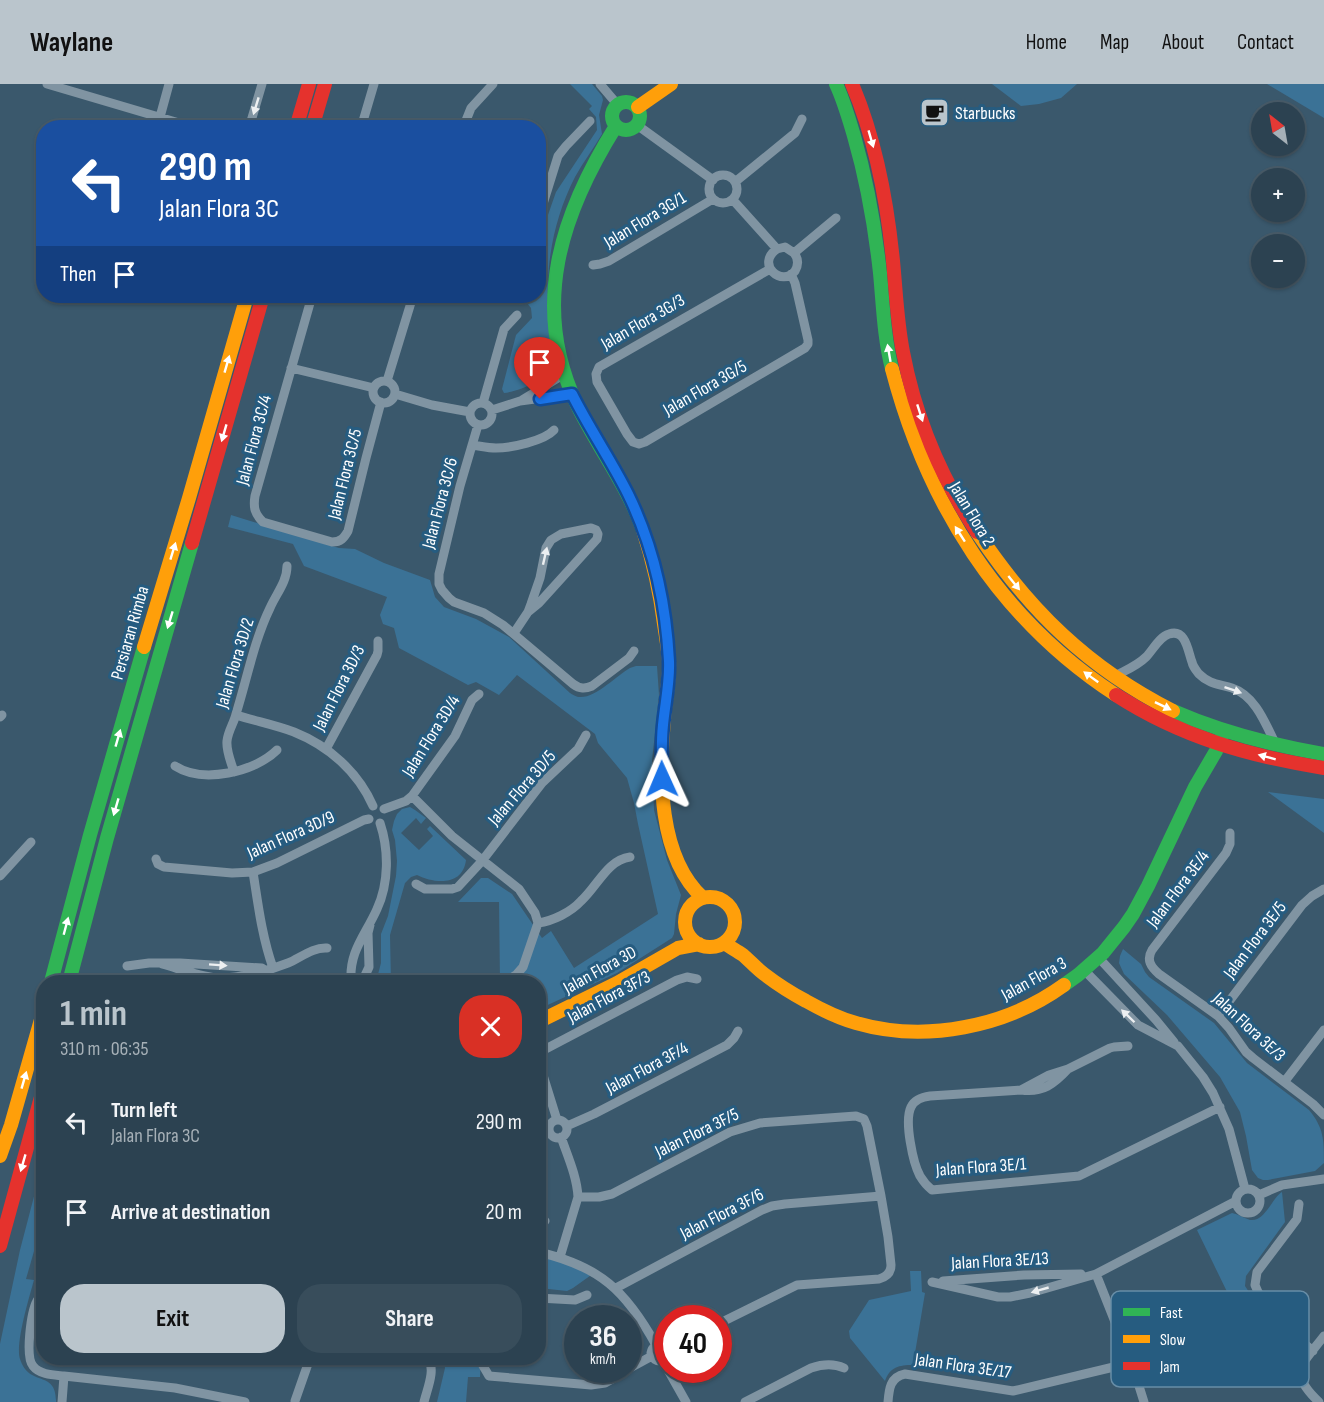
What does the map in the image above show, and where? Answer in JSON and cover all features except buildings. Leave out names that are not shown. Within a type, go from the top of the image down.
[{"type":"street","points":[[47,84],[68,87],[170,120]]},
{"type":"street","points":[[160,117],[169,84]]},
{"type":"street","points":[[251,120],[262,84]]},
{"type":"street","points":[[298,120],[309,84]]},
{"type":"street","points":[[314,120],[325,84]]},
{"type":"street","points":[[363,120],[374,84]]},
{"type":"street","points":[[467,120],[471,108],[493,84]]},
{"type":"street","points":[[600,84],[618,105]]},
{"type":"street","points":[[638,107],[671,84]]},
{"type":"street","name":"Jalan Flora 2","points":[[836,84],[842,95],[859,151],[873,219],[889,357],[900,399],[914,444],[958,532],[1025,619],[1068,659],[1106,688],[1144,712],[1190,734],[1276,745],[1324,754]]},
{"type":"street","name":"Jalan Flora 2","points":[[852,84],[864,114],[877,159],[887,217],[903,354],[914,395],[928,439],[971,524],[1036,610],[1077,648],[1115,676],[1152,700],[1222,737],[1273,759],[1324,768]]},
{"type":"street","points":[[630,102],[638,107],[640,118],[637,125],[630,130],[616,126],[612,117],[614,108],[618,105],[630,102]]},
{"type":"street","points":[[735,182],[795,133],[802,119]]},
{"type":"street","points":[[546,194],[558,156],[590,121]]},
{"type":"street","points":[[637,125],[713,180]]},
{"type":"street","points":[[616,126],[579,189],[569,216],[555,282],[556,333],[564,371],[572,394],[627,493],[650,550],[662,603],[669,662],[661,752],[664,818],[683,875],[692,889],[703,898]]},
{"type":"street","points":[[724,175],[732,178],[737,193],[733,200],[725,203],[713,199],[709,190],[713,180],[724,175]]},
{"type":"street","name":"Jalan Flora 3G/1","points":[[593,265],[609,261],[713,199]]},
{"type":"street","points":[[733,200],[777,249]]},
{"type":"street","points":[[794,252],[836,218]]},
{"type":"street","points":[[785,248],[794,252],[798,262],[791,274],[783,277],[776,275],[770,269],[769,257],[777,249],[785,248]]},
{"type":"street","name":"Jalan Flora 3G/3","points":[[627,434],[597,382],[596,374],[599,367],[770,269]]},
{"type":"street","name":"Jalan Flora 3G/5","points":[[627,434],[633,442],[639,444],[645,442],[800,352],[808,345],[791,274]]},
{"type":"street","name":"Persiaran Rimba","points":[[53,975],[138,666],[245,303]]},
{"type":"street","name":"Persiaran Rimba","points":[[71,975],[107,838],[261,303]]},
{"type":"street","name":"Jalan Flora 3C/4","points":[[295,532],[263,522],[254,507],[255,496],[310,303]]},
{"type":"street","points":[[387,381],[411,303]]},
{"type":"street","points":[[483,403],[504,329],[517,315]]},
{"type":"street","points":[[291,368],[374,388]]},
{"type":"street","points":[[520,401],[558,378],[564,371]]},
{"type":"street","points":[[387,381],[393,386],[395,394],[389,401],[381,402],[374,396],[374,388],[380,382],[387,381]]},
{"type":"street","points":[[395,394],[432,405],[470,412]]},
{"type":"street","points":[[492,410],[520,401],[572,394]]},
{"type":"street","name":"Jalan Flora 3C/5","points":[[295,532],[332,542],[338,542],[344,538],[348,531],[381,402]]},
{"type":"street","points":[[483,403],[492,410],[492,417],[484,425],[478,425],[470,418],[470,412],[473,406],[483,403]]},
{"type":"street","name":"Jalan Flora 3C/6","points":[[478,425],[460,486],[439,579],[445,595],[454,602],[484,614],[514,633]]},
{"type":"street","points":[[472,445],[502,448],[540,439],[554,430]]},
{"type":"street","points":[[528,612],[539,603],[595,541],[598,534],[591,528],[566,533],[551,540],[546,548],[540,578],[528,612],[514,633],[573,684],[584,689],[592,686],[629,658],[634,651]]},
{"type":"street","name":"Jalan Flora 3D/2","points":[[234,772],[227,750],[228,735],[261,629],[269,608],[286,578],[287,566]]},
{"type":"street","points":[[1115,676],[1146,657],[1162,638],[1177,633],[1186,643],[1194,669],[1210,683],[1244,694],[1263,717],[1276,745]]},
{"type":"street","name":"Jalan Flora 3D/3","points":[[326,749],[377,655],[378,641]]},
{"type":"street","name":"Jalan Flora 3D/4","points":[[412,796],[455,736],[470,704],[479,694]]},
{"type":"street","points":[[236,715],[292,732],[326,749],[355,777],[373,806]]},
{"type":"street","name":"Jalan Flora 3D/5","points":[[416,884],[425,889],[455,889],[461,885],[542,783],[578,749],[586,735]]},
{"type":"street","name":"Jalan Flora 3","points":[[724,943],[742,954],[790,992],[852,1022],[880,1028],[942,1031],[975,1025],[1024,1009],[1085,971],[1118,935],[1135,910],[1222,737]]},
{"type":"street","points":[[176,766],[185,771],[224,775],[259,762],[277,750]]},
{"type":"street","points":[[384,809],[406,801],[412,796],[446,830],[519,889],[535,913],[538,923],[523,967],[516,975]]},
{"type":"street","points":[[373,806],[381,806],[384,809],[386,817],[380,823],[369,819],[369,810],[373,806]]},
{"type":"street","name":"Jalan Flora 3D/9","points":[[156,859],[158,864],[164,867],[252,873],[369,819]]},
{"type":"street","points":[[350,975],[353,955],[377,910],[386,881],[385,848],[380,823]]},
{"type":"street","name":"Jalan Flora 3E/4","points":[[1150,964],[1149,958],[1152,950],[1226,853],[1230,844],[1230,833]]},
{"type":"street","points":[[0,876],[31,842]]},
{"type":"street","points":[[538,923],[550,921],[576,906],[612,864],[630,857]]},
{"type":"street","points":[[252,873],[273,968]]},
{"type":"street","points":[[690,907],[692,889]]},
{"type":"street","name":"Jalan Flora 3E/5","points":[[1218,1016],[1302,905],[1324,889]]},
{"type":"street","points":[[703,898],[719,898],[726,902],[732,908],[736,923],[730,938],[724,943],[707,947],[692,939],[685,923],[690,907],[703,898]]},
{"type":"street","points":[[365,975],[369,967],[368,933],[371,920]]},
{"type":"street","points":[[734,931],[742,954]]},
{"type":"street","points":[[678,948],[687,932]]},
{"type":"street","name":"Jalan Flora 3D","points":[[546,1018],[607,988],[678,948],[699,944]]},
{"type":"street","points":[[126,966],[149,963],[189,963],[273,968],[318,949],[327,948]]},
{"type":"street","points":[[1099,958],[1156,1020],[1203,1077],[1229,1129],[1245,1189]]},
{"type":"street","name":"Jalan Flora 3E/3","points":[[1150,964],[1159,974],[1218,1016],[1246,1052],[1285,1081],[1324,1115]]},
{"type":"street","points":[[1085,971],[1138,1024],[1178,1046]]},
{"type":"street","name":"Jalan Flora 3F/3","points":[[546,1049],[677,980],[687,977],[697,979]]},
{"type":"street","points":[[1285,1081],[1324,1030]]},
{"type":"street","name":"Jalan Flora 3F/4","points":[[567,1126],[727,1045],[738,1031]]},
{"type":"street","points":[[0,1156],[36,1037]]},
{"type":"street","name":"Jalan Flora 3E/1","points":[[1128,1046],[1110,1048],[1068,1069],[1057,1081],[1047,1087],[1032,1092],[1021,1090],[924,1097],[914,1102],[909,1115],[910,1143],[918,1173],[932,1190],[1079,1176],[1220,1107]]},
{"type":"street","points":[[546,1085],[557,1120]]},
{"type":"street","points":[[0,1246],[36,1115]]},
{"type":"street","name":"Jalan Flora 3F/5","points":[[578,1197],[599,1197],[612,1194],[741,1128],[760,1123],[856,1116],[864,1119],[867,1126],[881,1196]]},
{"type":"street","points":[[557,1120],[563,1121],[567,1126],[566,1134],[561,1137],[555,1137],[550,1132],[550,1125],[557,1120]]},
{"type":"street","points":[[546,1133],[550,1132]]},
{"type":"street","points":[[560,1257],[578,1197],[573,1172],[561,1137]]},
{"type":"street","points":[[1259,1195],[1282,1185],[1324,1179]]},
{"type":"street","points":[[1245,1189],[1253,1189],[1259,1195],[1261,1202],[1254,1212],[1242,1211],[1236,1201],[1245,1189]]},
{"type":"street","points":[[732,1317],[797,1285],[884,1277],[891,1268],[881,1196]]},
{"type":"street","name":"Jalan Flora 3F/6","points":[[616,1288],[772,1206],[881,1196]]},
{"type":"street","name":"Jalan Flora 3E/13","points":[[1096,1274],[1024,1275],[932,1282],[1004,1298],[1030,1293],[1096,1274],[1236,1201]]},
{"type":"street","points":[[1258,1291],[1255,1285],[1257,1272],[1297,1219],[1299,1204]]},
{"type":"street","points":[[546,1254],[591,1270],[616,1288],[635,1310],[654,1342]]},
{"type":"street","points":[[1096,1274],[1111,1312]]},
{"type":"street","points":[[546,1298],[575,1300],[587,1295]]},
{"type":"street","points":[[36,1303],[29,1353],[31,1365],[43,1372],[174,1388],[245,1402]]},
{"type":"street","points":[[1309,1356],[1324,1336]]},
{"type":"street","points":[[642,1361],[652,1356],[654,1348]]},
{"type":"street","points":[[1309,1348],[1313,1351]]},
{"type":"street","points":[[745,1402],[818,1366],[832,1364],[844,1368]]},
{"type":"street","points":[[294,1402],[307,1365]]},
{"type":"street","points":[[424,1402],[431,1365]]},
{"type":"street","points":[[483,1365],[489,1376],[564,1383]]},
{"type":"street","name":"Jalan Flora 3E/17","points":[[888,1402],[892,1382],[905,1374],[1013,1392],[1111,1368]]},
{"type":"street","points":[[62,1402],[64,1376]]},
{"type":"street","points":[[569,1383],[591,1385],[605,1383]]},
{"type":"street","points":[[676,1383],[686,1402]]},
{"type":"street","points":[[1139,1387],[1144,1402]]},
{"type":"street","points":[[1305,1387],[1319,1402]]},
{"type":"shaded area","points":[[570,84],[592,84],[602,96],[599,115],[602,134],[578,171],[568,192],[553,239],[548,304],[557,364],[548,375],[534,383],[504,393],[502,389],[516,335],[532,318],[531,308],[527,303],[546,303],[546,220],[556,192],[597,130],[596,117],[589,109],[592,106]]},
{"type":"shaded area","points":[[992,84],[1077,84],[1061,98],[1021,106]]},
{"type":"shaded area","points":[[1267,84],[1324,84],[1324,118],[1305,107],[1305,102],[1297,102]]},
{"type":"shaded area","points":[[231,515],[339,548],[355,549],[384,563],[430,580],[435,597],[444,607],[476,619],[509,637],[577,697],[592,694],[630,668],[657,666],[659,695],[652,761],[654,810],[667,860],[681,895],[672,938],[617,973],[546,1006],[546,975],[500,975],[499,902],[458,902],[481,878],[488,878],[512,894],[542,938],[551,931],[574,968],[658,914],[627,778],[598,743],[595,734],[517,675],[499,695],[476,682],[468,685],[399,648],[394,628],[383,624],[380,615],[387,597],[304,566],[293,544],[228,527]]},
{"type":"shaded area","points":[[1268,792],[1324,799],[1324,833]]},
{"type":"shaded area","points":[[410,807],[426,818],[421,824],[416,818],[401,833],[419,850],[433,836],[427,829],[430,826],[466,860],[460,875],[454,879],[440,881],[417,875],[405,883],[390,935],[391,975],[378,975],[381,963],[381,934],[388,916],[396,876],[397,861],[392,830],[397,814],[402,809]]},
{"type":"shaded area","points":[[1123,949],[1141,964],[1149,977],[1214,1023],[1247,1063],[1309,1110],[1318,1123],[1322,1135],[1324,1163],[1315,1171],[1268,1180],[1258,1178],[1252,1170],[1240,1112],[1220,1077],[1167,1015],[1124,974],[1119,963]]},
{"type":"shaded area","points":[[36,1189],[36,1244],[26,1279],[34,1280],[23,1321],[19,1352],[24,1368],[52,1385],[56,1402],[0,1402],[0,1344]]},
{"type":"shaded area","points":[[1282,1192],[1285,1222],[1246,1276],[1245,1286],[1248,1291],[1227,1291],[1197,1230],[1232,1213],[1255,1220],[1264,1214]]},
{"type":"shaded area","points":[[546,1258],[594,1273],[567,1291],[546,1289]]},
{"type":"shaded area","points":[[910,1271],[921,1271],[922,1292],[925,1293],[913,1365],[896,1368],[885,1381],[850,1338],[849,1331],[869,1300],[911,1291]]},
{"type":"shaded area","points":[[444,1365],[481,1365],[480,1377],[468,1377],[466,1402],[437,1402]]},
{"type":"traffic: fast","points":[[836,84],[854,136],[870,204],[878,256],[885,333],[892,369]]},
{"type":"traffic: fast","points":[[626,102],[636,106],[640,116],[636,126],[626,130],[616,126],[612,116],[616,106],[626,102]]},
{"type":"traffic: fast","points":[[616,126],[580,193],[567,227],[558,261],[554,296],[556,332],[563,368],[577,405],[621,482],[643,530]]},
{"type":"traffic: fast","points":[[71,975],[107,838],[192,543]]},
{"type":"traffic: fast","points":[[53,975],[144,647]]},
{"type":"traffic: fast","points":[[1173,711],[1247,737],[1324,754]]},
{"type":"traffic: fast","points":[[1064,985],[1103,953],[1133,914],[1221,738]]},
{"type":"traffic: slow","points":[[638,107],[671,84]]},
{"type":"traffic: slow","points":[[144,647],[245,303]]},
{"type":"traffic: slow","points":[[892,369],[925,466],[947,511],[973,554],[1003,594],[1037,631],[1074,665],[1116,695]]},
{"type":"traffic: slow","points":[[643,530],[658,588],[669,661],[662,742],[662,791],[665,815],[677,861],[688,881],[703,898]]},
{"type":"traffic: slow","points":[[977,532],[1018,587],[1063,635],[1114,676],[1173,711]]},
{"type":"traffic: slow","points":[[705,897],[715,897],[728,904],[735,917],[735,922],[735,927],[728,940],[715,947],[705,947],[696,943],[689,936],[685,927],[685,917],[689,908],[696,901],[705,897]]},
{"type":"traffic: slow","points":[[724,943],[790,992],[830,1014],[882,1029],[937,1031],[991,1021],[1041,1000],[1064,985]]},
{"type":"traffic: slow","points":[[546,1018],[617,983],[678,948],[699,944]]},
{"type":"traffic: slow","points":[[0,1156],[36,1037]]},
{"type":"traffic: jam","points":[[298,120],[309,84]]},
{"type":"traffic: jam","points":[[314,120],[325,84]]},
{"type":"traffic: jam","points":[[852,84],[868,127],[884,193],[891,238],[901,341],[908,376],[922,422],[941,468],[977,532]]},
{"type":"traffic: jam","points":[[192,543],[261,303]]},
{"type":"traffic: jam","points":[[1116,695],[1165,722],[1216,743],[1242,751],[1324,768]]},
{"type":"traffic: jam","points":[[0,1246],[36,1115]]},
{"type":"place","name":"Starbucks","points":[[934,113]]},
{"type":"route","points":[[540,399],[572,394],[627,493],[650,550],[662,603],[669,662],[661,752],[662,779]]}]
